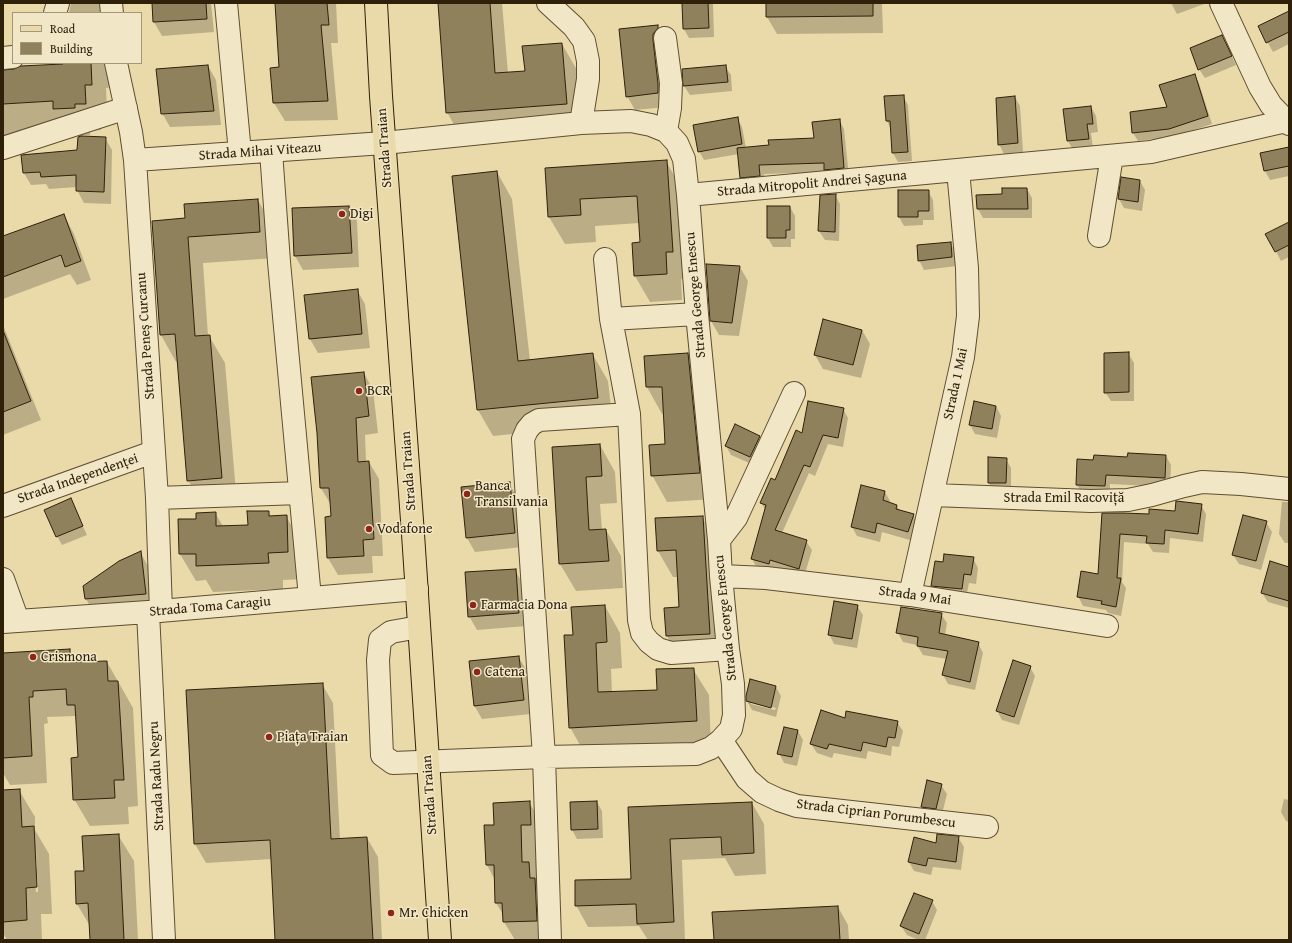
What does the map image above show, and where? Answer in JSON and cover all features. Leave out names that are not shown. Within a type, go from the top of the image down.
[{"type":"main road","name":"Strada Traian","points":[[376,3],[384,143],[417,589],[427,761],[440,940]]},
{"type":"street","points":[[226,3],[240,153]]},
{"type":"street","points":[[1221,3],[1260,87],[1271,105],[1287,123]]},
{"type":"street","points":[[558,6],[584,41],[588,61],[588,80],[581,123]]},
{"type":"street","points":[[665,38],[671,83],[670,108],[666,131]]},
{"type":"street","name":"Strada Peneș Curcanu","points":[[116,64],[135,160],[157,498],[155,612]]},
{"type":"street","points":[[3,148],[126,108]]},
{"type":"street","points":[[384,143],[581,123],[631,121],[650,125],[666,131],[677,143],[684,159],[688,195]]},
{"type":"street","name":"Strada Mitropolit Andrei Șaguna","points":[[688,195],[1151,152],[1287,123]]},
{"type":"street","name":"Strada Mihai Viteazu","points":[[135,160],[384,143]]},
{"type":"street","points":[[271,151],[279,262],[310,598]]},
{"type":"street","points":[[1099,236],[1112,156]]},
{"type":"street","name":"Strada 1 Mai","points":[[910,595],[963,357],[968,316],[967,268],[958,170]]},
{"type":"street","name":"Strada George Enescu","points":[[419,627],[391,632],[380,640],[378,660],[382,755],[393,763],[544,757],[696,754],[710,748],[721,740],[731,729],[734,715],[733,684],[721,576],[719,540],[697,314],[688,195]]},
{"type":"street","points":[[605,259],[611,318],[629,414],[639,620],[642,633],[649,642],[658,649],[671,653],[728,649]]},
{"type":"street","points":[[611,318],[697,314]]},
{"type":"street","points":[[719,540],[736,518],[794,393]]},
{"type":"street","points":[[550,940],[544,757],[523,439],[527,430],[532,424],[539,420],[629,414]]},
{"type":"street","name":"Strada Independenței","points":[[3,506],[153,452]]},
{"type":"street","name":"Strada Emil Racoviță","points":[[933,495],[1091,501],[1128,500],[1202,482],[1289,489]]},
{"type":"street","points":[[157,498],[300,493]]},
{"type":"street","name":"Strada 9 Mai","points":[[721,576],[766,578],[910,595],[1107,626]]},
{"type":"street","points":[[3,579],[10,622]]},
{"type":"street","name":"Strada Toma Caragiu","points":[[10,622],[155,612],[417,589]]},
{"type":"street","name":"Strada Radu Negru","points":[[155,612],[164,940]]},
{"type":"street","name":"Strada Ciprian Porumbescu","points":[[721,740],[747,779],[762,792],[797,806],[987,827]]},
{"type":"building","points":[[152,3],[206,3],[207,19],[153,22]]},
{"type":"building","points":[[275,3],[327,3],[329,25],[321,25],[328,101],[273,103],[270,68],[279,67]]},
{"type":"building","points":[[438,3],[490,3],[495,73],[525,71],[522,46],[562,43],[567,104],[446,113]]},
{"type":"building","points":[[682,3],[708,3],[709,28],[683,29]]},
{"type":"building","points":[[766,3],[873,3],[873,16],[766,17]]},
{"type":"building","points":[[1289,11],[1289,32],[1266,43],[1258,26]]},
{"type":"building","points":[[658,25],[658,28],[653,34],[653,40],[658,93],[626,97],[619,29]]},
{"type":"building","points":[[1222,35],[1232,56],[1198,70],[1190,48]]},
{"type":"building","points":[[91,64],[92,85],[85,85],[86,104],[75,104],[75,108],[53,109],[53,101],[3,104],[3,70],[14,69],[21,66]]},
{"type":"building","points":[[208,65],[214,111],[161,114],[156,69]]},
{"type":"building","points":[[726,65],[728,82],[683,86],[682,69]]},
{"type":"building","points":[[1195,74],[1208,116],[1169,129],[1132,133],[1130,112],[1167,107],[1159,85]]},
{"type":"building","points":[[904,95],[908,152],[892,153],[890,121],[886,121],[884,96]]},
{"type":"building","points":[[1015,96],[1018,143],[998,145],[996,98]]},
{"type":"building","points":[[1091,106],[1093,124],[1087,124],[1089,139],[1067,141],[1063,109]]},
{"type":"building","points":[[738,117],[742,144],[698,152],[693,125]]},
{"type":"building","points":[[840,119],[844,168],[824,170],[824,163],[759,165],[760,176],[740,178],[737,148],[769,145],[768,140],[814,138],[812,122]]},
{"type":"building","points":[[78,137],[106,137],[104,192],[76,191],[76,175],[41,177],[40,172],[23,173],[21,155],[77,150]]},
{"type":"building","points":[[1289,147],[1289,166],[1264,171],[1260,153]]},
{"type":"building","points":[[667,160],[673,252],[666,252],[667,274],[634,276],[632,243],[640,242],[637,196],[580,199],[581,215],[548,217],[545,168]]},
{"type":"building","points":[[497,171],[518,361],[593,353],[598,398],[477,410],[452,176]]},
{"type":"building","points":[[1121,177],[1140,180],[1138,202],[1118,199]]},
{"type":"building","points":[[1002,188],[1027,188],[1028,209],[977,209],[976,195],[1002,194]]},
{"type":"building","points":[[898,190],[929,190],[929,211],[918,211],[918,217],[898,217]]},
{"type":"building","points":[[836,194],[835,232],[818,231],[820,195]]},
{"type":"building","points":[[258,199],[260,232],[188,237],[195,336],[210,335],[222,478],[187,481],[175,334],[160,335],[152,221],[185,218],[184,204]]},
{"type":"building","points":[[349,206],[352,253],[294,256],[292,208]]},
{"type":"building","points":[[767,206],[790,206],[790,230],[786,230],[786,238],[767,238]]},
{"type":"building","points":[[64,214],[81,261],[65,267],[61,255],[3,277],[3,236]]},
{"type":"building","points":[[1289,222],[1289,245],[1275,252],[1265,234]]},
{"type":"building","points":[[951,242],[952,257],[918,261],[917,245]]},
{"type":"building","points":[[706,264],[740,266],[732,323],[710,321]]},
{"type":"building","points":[[358,289],[362,334],[309,339],[304,295]]},
{"type":"building","points":[[823,319],[862,330],[853,365],[814,355]]},
{"type":"building","points":[[4,333],[31,401],[3,412],[3,334]]},
{"type":"building","points":[[1129,352],[1129,392],[1104,393],[1104,353]]},
{"type":"building","points":[[688,353],[700,473],[651,476],[649,445],[665,444],[662,387],[646,387],[644,356]]},
{"type":"building","points":[[364,372],[369,416],[356,418],[358,462],[369,461],[374,539],[363,540],[364,556],[327,558],[325,517],[331,516],[329,488],[320,488],[317,433],[311,377]]},
{"type":"building","points":[[808,401],[844,408],[838,438],[823,435],[810,467],[804,465],[775,530],[807,540],[799,569],[770,560],[769,564],[751,559],[766,505],[760,503],[771,478],[775,480],[796,430],[802,433]]},
{"type":"building","points":[[974,401],[996,406],[992,429],[969,425]]},
{"type":"building","points":[[735,424],[760,436],[750,457],[725,446]]},
{"type":"building","points":[[600,444],[602,476],[586,477],[589,530],[606,529],[609,561],[559,564],[552,447]]},
{"type":"building","points":[[1128,453],[1166,455],[1165,478],[1106,475],[1105,486],[1076,485],[1077,459],[1093,460],[1094,455],[1127,457]]},
{"type":"building","points":[[988,457],[1007,458],[1006,483],[988,483]]},
{"type":"building","points":[[510,482],[515,533],[466,538],[461,487]]},
{"type":"building","points":[[861,485],[885,491],[883,500],[897,505],[896,509],[914,514],[908,532],[877,523],[875,533],[851,527]]},
{"type":"building","points":[[71,498],[83,526],[56,537],[44,510]]},
{"type":"building","points":[[1176,501],[1202,504],[1198,534],[1165,530],[1164,544],[1146,543],[1147,536],[1120,534],[1117,578],[1121,578],[1116,607],[1101,604],[1102,601],[1077,597],[1081,571],[1098,574],[1102,513],[1149,514],[1149,509],[1175,511]]},
{"type":"building","points":[[247,511],[269,511],[269,516],[287,515],[288,552],[268,553],[269,563],[196,566],[196,554],[179,554],[178,519],[196,519],[196,513],[216,512],[216,526],[248,525]]},
{"type":"building","points":[[1243,515],[1267,521],[1256,561],[1232,555]]},
{"type":"building","points":[[703,516],[710,634],[666,636],[664,608],[679,607],[676,550],[657,551],[655,518]]},
{"type":"building","points":[[141,551],[146,594],[85,599],[83,586],[119,561]]},
{"type":"building","points":[[944,554],[974,557],[971,575],[964,574],[962,589],[931,586],[935,561],[943,562]]},
{"type":"building","points":[[1270,561],[1289,567],[1289,601],[1261,593]]},
{"type":"building","points":[[516,569],[519,613],[468,617],[465,572]]},
{"type":"building","points":[[834,601],[858,605],[852,639],[828,635]]},
{"type":"building","points":[[605,605],[607,642],[596,643],[598,692],[657,690],[656,669],[694,668],[697,721],[569,728],[564,635],[573,635],[571,607]]},
{"type":"building","points":[[901,607],[942,613],[939,633],[979,642],[970,682],[942,675],[948,651],[917,646],[918,637],[896,633]]},
{"type":"building","points":[[70,649],[70,662],[107,661],[108,681],[118,681],[124,780],[114,780],[115,798],[73,800],[71,758],[78,757],[75,705],[67,705],[66,689],[33,691],[33,697],[29,697],[32,756],[3,758],[3,653]]},
{"type":"building","points":[[519,656],[524,700],[474,706],[469,661]]},
{"type":"building","points":[[1013,660],[1031,666],[1014,717],[996,711]]},
{"type":"building","points":[[750,679],[776,686],[771,708],[746,701]]},
{"type":"building","points":[[323,683],[331,839],[367,837],[373,940],[275,940],[270,840],[194,844],[186,690]]},
{"type":"building","points":[[821,710],[845,718],[846,711],[898,721],[895,738],[888,737],[886,747],[863,742],[861,751],[829,744],[827,749],[810,744]]},
{"type":"building","points":[[784,727],[798,730],[792,757],[777,754]]},
{"type":"building","points":[[927,780],[942,784],[936,809],[921,807]]},
{"type":"building","points":[[20,789],[22,827],[34,826],[37,887],[26,888],[27,920],[3,922],[3,790]]},
{"type":"building","points":[[530,801],[531,825],[521,825],[522,862],[529,862],[530,878],[535,878],[537,921],[503,922],[502,903],[495,903],[494,865],[486,865],[484,825],[494,825],[493,803]]},
{"type":"building","points":[[597,801],[598,829],[571,830],[570,802]]},
{"type":"building","points":[[752,802],[754,853],[722,855],[721,837],[670,839],[674,922],[637,924],[636,904],[575,906],[575,880],[631,879],[628,807]]},
{"type":"building","points":[[119,834],[124,940],[90,940],[88,903],[76,904],[75,871],[84,871],[82,836]]},
{"type":"building","points":[[937,834],[959,836],[956,862],[928,858],[926,866],[908,862],[914,837],[936,843]]},
{"type":"building","points":[[914,893],[933,900],[919,934],[900,926]]},
{"type":"building","points":[[838,906],[840,940],[714,940],[712,912]]},
{"type":"place","name":"Digi","points":[[342,214]]},
{"type":"place","name":"BCR","points":[[359,391]]},
{"type":"place","name":"Banca Transilvania","points":[[467,494]]},
{"type":"place","name":"Vodafone","points":[[369,529]]},
{"type":"place","name":"Farmacia Dona","points":[[473,605]]},
{"type":"place","name":"Crismona","points":[[33,657]]},
{"type":"place","name":"Catena","points":[[477,672]]},
{"type":"place","name":"Piața Traian","points":[[269,737]]},
{"type":"place","name":"Mr. Chicken","points":[[391,913]]}]
